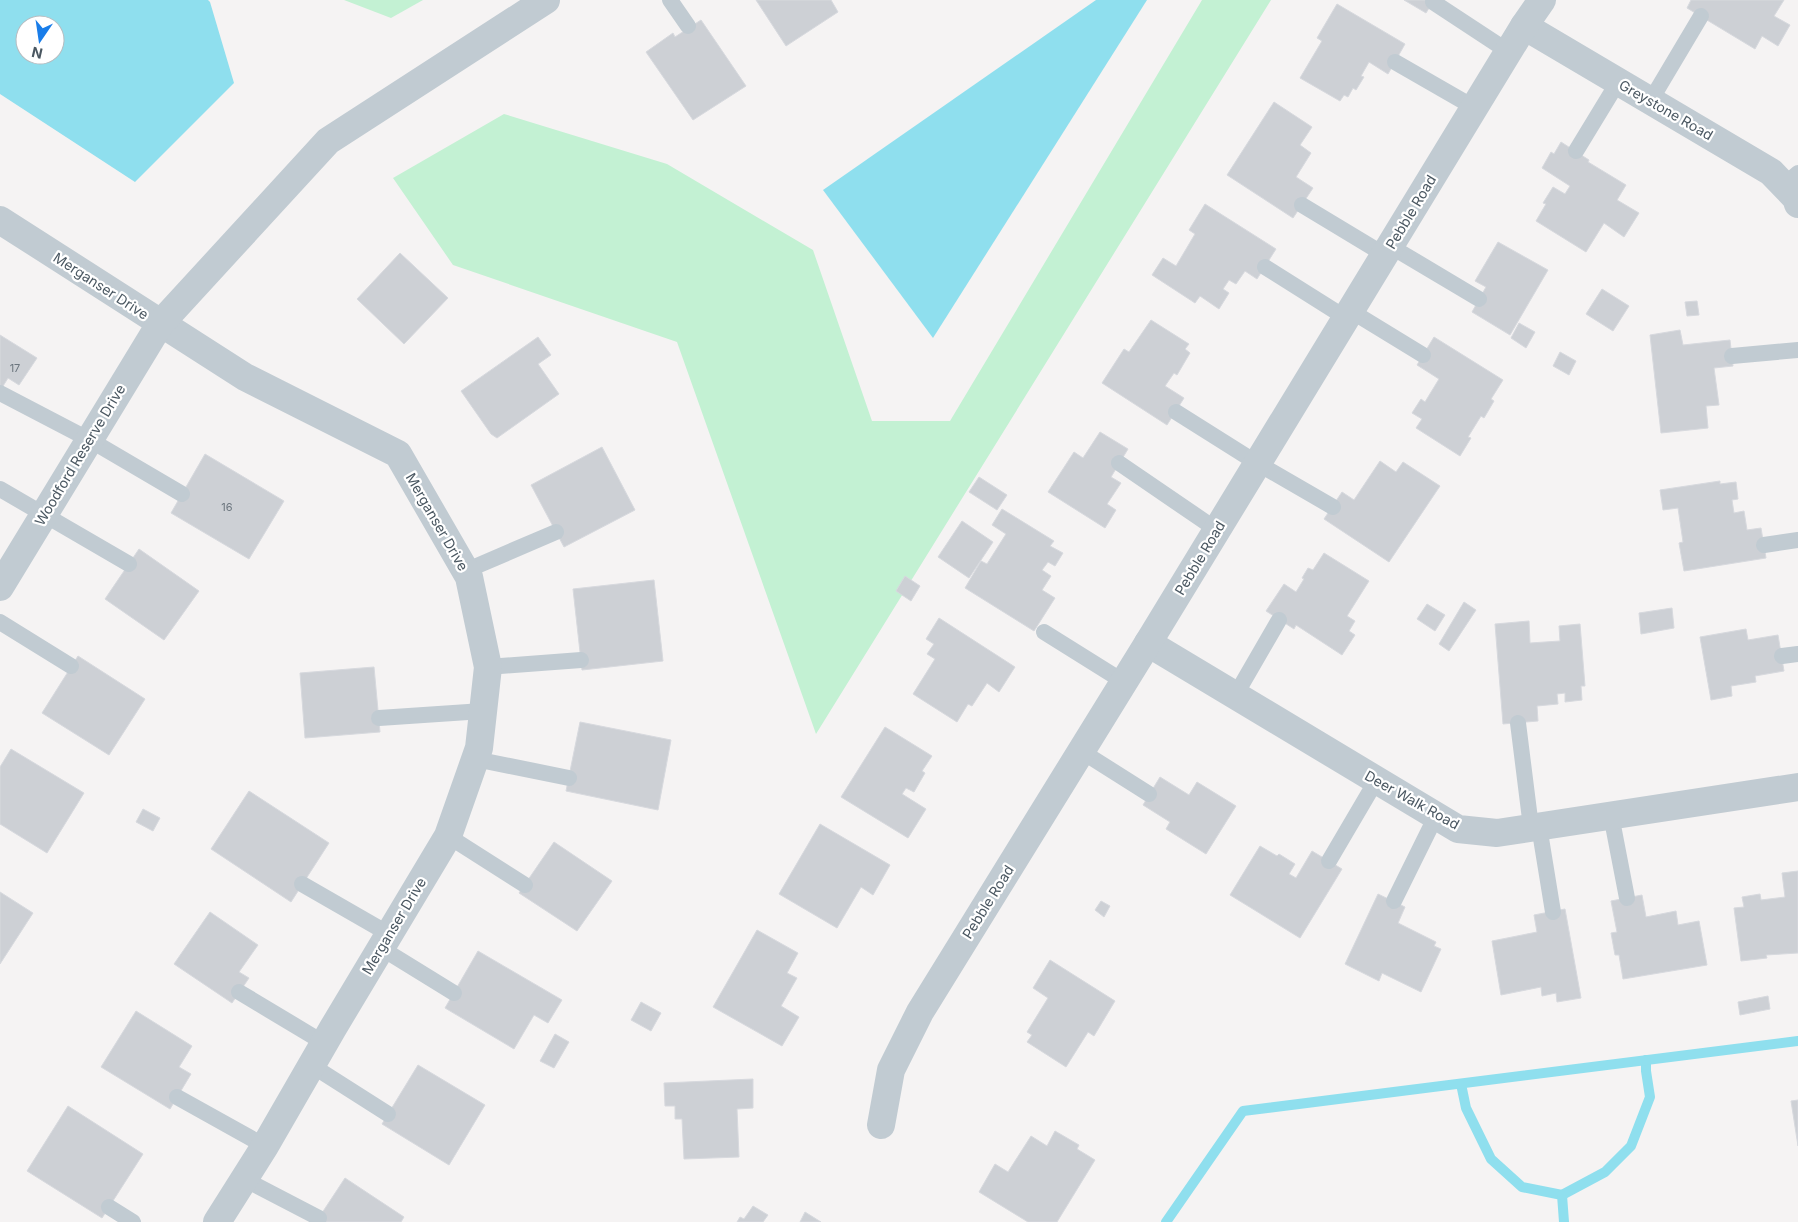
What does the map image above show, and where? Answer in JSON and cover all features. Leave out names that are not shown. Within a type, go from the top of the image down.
[{"type":"street","name":"Woodford Reserve Drive","points":[[0,587],[160,324],[328,140],[546,0]]},
{"type":"street","name":"Pebble Road","points":[[881,1124],[891,1070],[920,1012],[1148,643],[1524,26],[1542,0]]},
{"type":"street","name":"Greystone Road","points":[[1524,26],[1651,100],[1793,187]]},
{"type":"street","name":"Merganser Drive","points":[[0,220],[245,378],[398,454],[468,578],[488,667],[479,748],[448,836],[265,1146],[217,1222]]},
{"type":"street","name":"Deer Walk Road","points":[[1148,643],[1458,829],[1497,832],[1798,787]]},
{"type":"lane","points":[[670,0],[688,26]]},
{"type":"lane","points":[[1433,2],[1509,52]]},
{"type":"lane","points":[[1651,100],[1701,16]]},
{"type":"lane","points":[[1394,62],[1475,108]]},
{"type":"lane","points":[[1576,152],[1618,82]]},
{"type":"lane","points":[[1302,205],[1479,299]]},
{"type":"lane","points":[[1264,267],[1348,315],[1424,355]]},
{"type":"lane","points":[[1732,356],[1798,350]]},
{"type":"lane","points":[[0,394],[90,440],[182,494]]},
{"type":"lane","points":[[1176,412],[1333,507]]},
{"type":"lane","points":[[1119,463],[1217,530]]},
{"type":"lane","points":[[0,489],[129,564]]},
{"type":"lane","points":[[465,571],[556,532]]},
{"type":"lane","points":[[1764,545],[1798,540]]},
{"type":"lane","points":[[1235,696],[1279,620]]},
{"type":"lane","points":[[0,622],[71,666]]},
{"type":"lane","points":[[1044,632],[1124,682]]},
{"type":"lane","points":[[488,667],[581,660]]},
{"type":"lane","points":[[378,718],[483,711]]},
{"type":"lane","points":[[1518,723],[1535,826],[1553,912]]},
{"type":"lane","points":[[1081,751],[1150,794]]},
{"type":"lane","points":[[474,759],[569,778]]},
{"type":"lane","points":[[1329,862],[1376,781]]},
{"type":"lane","points":[[1611,815],[1627,898]]},
{"type":"lane","points":[[1394,902],[1436,816]]},
{"type":"lane","points":[[448,836],[525,885]]},
{"type":"lane","points":[[302,884],[385,941],[454,993]]},
{"type":"lane","points":[[239,992],[318,1054],[388,1114]]},
{"type":"lane","points":[[177,1097],[265,1146]]},
{"type":"lane","points":[[244,1179],[319,1218]]},
{"type":"lane","points":[[108,1207],[133,1222]]},
{"type":"green space","points":[[344,0],[423,0],[391,18]]},
{"type":"green space","points":[[1202,0],[1271,0],[816,734],[677,342],[453,265],[393,178],[504,114],[667,164],[813,250],[872,421],[950,421]]},
{"type":"water","points":[[0,0],[208,0],[210,2],[234,83],[135,182],[0,94]]},
{"type":"water","points":[[1096,0],[1147,0],[933,338],[823,190]]},
{"type":"building","points":[[756,0],[831,0],[838,12],[786,46]]},
{"type":"building","points":[[1404,0],[1434,0],[1426,13]]},
{"type":"building","points":[[1691,0],[1784,0],[1774,16],[1790,25],[1778,46],[1762,36],[1755,49],[1687,8]]},
{"type":"building","points":[[1337,4],[1405,44],[1388,74],[1369,62],[1361,76],[1364,77],[1356,90],[1353,88],[1348,97],[1344,95],[1340,101],[1300,78],[1322,41],[1317,38]]},
{"type":"building","points":[[701,20],[746,86],[693,120],[646,52],[673,33],[675,37]]},
{"type":"building","points":[[1274,102],[1312,127],[1300,145],[1311,153],[1296,177],[1313,188],[1293,218],[1227,175]]},
{"type":"building","points":[[1561,142],[1589,160],[1588,162],[1626,185],[1617,200],[1639,213],[1624,237],[1604,223],[1586,252],[1536,221],[1546,204],[1543,203],[1553,187],[1565,194],[1570,186],[1542,168],[1551,152],[1554,154]]},
{"type":"building","points":[[1205,204],[1276,249],[1257,279],[1245,271],[1236,284],[1229,280],[1223,289],[1229,293],[1219,309],[1200,296],[1195,303],[1152,275],[1163,258],[1176,266],[1195,234],[1189,230]]},
{"type":"building","points":[[1498,242],[1548,270],[1510,335],[1472,312],[1486,287],[1475,281]]},
{"type":"building","points":[[400,253],[448,298],[404,344],[357,299]]},
{"type":"building","points":[[1602,289],[1629,306],[1613,331],[1586,314]]},
{"type":"building","points":[[1697,301],[1699,315],[1687,316],[1685,302]]},
{"type":"building","points":[[1151,320],[1189,344],[1185,349],[1190,353],[1177,375],[1174,373],[1165,386],[1184,398],[1167,425],[1102,383],[1124,349],[1129,352]]},
{"type":"building","points":[[1519,323],[1535,332],[1526,348],[1511,338]]},
{"type":"building","points":[[1680,330],[1683,345],[1730,340],[1733,366],[1714,368],[1719,405],[1706,406],[1708,428],[1661,433],[1650,335]]},
{"type":"building","points":[[0,335],[37,358],[19,385],[8,378],[0,391]]},
{"type":"building","points":[[538,337],[551,355],[538,364],[559,394],[497,438],[491,434],[461,391]]},
{"type":"building","points":[[1434,337],[1503,380],[1491,399],[1494,401],[1484,418],[1481,416],[1468,437],[1471,438],[1460,456],[1416,428],[1422,419],[1412,413],[1421,399],[1425,402],[1439,379],[1417,365]]},
{"type":"building","points":[[1560,352],[1576,361],[1569,375],[1553,366]]},
{"type":"building","points":[[1100,432],[1128,449],[1111,477],[1121,483],[1107,504],[1116,510],[1105,528],[1048,492],[1074,452],[1083,458]]},
{"type":"building","points":[[602,447],[635,510],[564,547],[531,485]]},
{"type":"building","points":[[205,454],[284,501],[249,559],[171,513]]},
{"type":"building","points":[[1380,461],[1396,472],[1403,462],[1440,486],[1389,562],[1324,519],[1342,492],[1354,500]]},
{"type":"building","points":[[979,477],[1007,495],[997,510],[969,492]]},
{"type":"building","points":[[1720,481],[1720,484],[1736,482],[1738,499],[1732,500],[1734,513],[1744,511],[1747,530],[1761,528],[1766,558],[1684,571],[1679,543],[1683,542],[1678,508],[1663,510],[1660,490]]},
{"type":"building","points":[[1002,509],[1054,541],[1050,546],[1063,553],[1055,566],[1048,562],[1042,570],[1051,576],[1042,590],[1055,598],[1034,631],[965,588],[981,561],[987,564],[1006,534],[992,525]]},
{"type":"building","points":[[962,521],[993,542],[969,578],[938,557]]},
{"type":"building","points":[[139,549],[199,591],[164,640],[105,599]]},
{"type":"building","points":[[1324,553],[1369,581],[1347,616],[1355,621],[1349,631],[1355,635],[1342,655],[1296,625],[1294,629],[1266,611],[1284,584],[1296,592],[1308,568],[1313,570]]},
{"type":"building","points":[[905,576],[920,586],[911,601],[896,591]]},
{"type":"building","points":[[654,580],[663,661],[582,670],[573,589]]},
{"type":"building","points":[[1464,602],[1476,610],[1449,651],[1439,644]]},
{"type":"building","points":[[1427,604],[1445,615],[1435,631],[1417,619]]},
{"type":"building","points":[[1672,608],[1674,628],[1641,634],[1639,613]]},
{"type":"building","points":[[939,618],[1015,667],[999,692],[987,683],[972,706],[968,704],[957,722],[913,694],[935,659],[927,654],[934,644],[926,639]]},
{"type":"building","points":[[1529,621],[1530,643],[1560,641],[1559,626],[1580,624],[1585,686],[1581,686],[1582,700],[1565,702],[1565,693],[1557,694],[1558,704],[1537,706],[1538,721],[1503,724],[1495,624]]},
{"type":"building","points":[[1746,629],[1748,640],[1778,635],[1784,671],[1755,676],[1756,682],[1731,686],[1732,696],[1711,700],[1700,637]]},
{"type":"building","points":[[78,656],[145,699],[109,755],[42,713]]},
{"type":"building","points":[[374,667],[380,732],[305,738],[300,673]]},
{"type":"building","points":[[580,722],[671,740],[658,810],[566,791]]},
{"type":"building","points":[[885,727],[932,756],[922,771],[925,773],[914,792],[906,788],[902,794],[926,809],[908,838],[841,797]]},
{"type":"building","points":[[11,749],[84,793],[47,853],[0,824],[0,767]]},
{"type":"building","points":[[1160,777],[1189,795],[1197,782],[1236,806],[1206,854],[1166,829],[1170,822],[1143,805]]},
{"type":"building","points":[[249,791],[329,843],[291,902],[211,849]]},
{"type":"building","points":[[143,809],[160,818],[153,831],[136,822]]},
{"type":"building","points":[[820,824],[890,865],[873,895],[861,887],[837,928],[779,894]]},
{"type":"building","points":[[554,842],[612,881],[577,931],[519,893]]},
{"type":"building","points":[[1260,846],[1277,856],[1279,854],[1295,864],[1289,874],[1296,878],[1312,851],[1342,869],[1300,938],[1230,895]]},
{"type":"building","points":[[1798,871],[1798,953],[1766,955],[1767,958],[1741,961],[1734,908],[1744,907],[1742,897],[1760,894],[1761,900],[1785,897],[1782,873]]},
{"type":"building","points":[[0,892],[33,913],[0,964]]},
{"type":"building","points":[[1378,894],[1405,907],[1398,923],[1436,942],[1434,946],[1441,949],[1421,992],[1382,973],[1379,981],[1345,964]]},
{"type":"building","points":[[1642,895],[1646,917],[1676,911],[1678,925],[1699,921],[1707,965],[1623,979],[1619,955],[1615,955],[1611,933],[1617,932],[1611,901]]},
{"type":"building","points":[[1101,901],[1110,906],[1104,917],[1095,910]]},
{"type":"building","points":[[1565,909],[1581,998],[1557,1002],[1556,993],[1542,996],[1541,987],[1501,995],[1492,941],[1537,932],[1534,915]]},
{"type":"building","points":[[210,912],[258,945],[239,972],[249,978],[232,1003],[174,964]]},
{"type":"building","points":[[757,930],[798,953],[787,973],[797,978],[781,1006],[799,1017],[782,1046],[713,1007]]},
{"type":"building","points":[[478,951],[562,1000],[548,1023],[534,1015],[514,1049],[445,1008]]},
{"type":"building","points":[[1050,960],[1115,1001],[1094,1036],[1088,1032],[1066,1067],[1027,1042],[1032,1035],[1027,1032],[1048,998],[1033,988]]},
{"type":"building","points":[[1768,996],[1770,1009],[1740,1015],[1738,1002]]},
{"type":"building","points":[[641,1002],[661,1013],[651,1031],[631,1020]]},
{"type":"building","points":[[136,1011],[192,1046],[179,1067],[191,1074],[170,1109],[101,1067]]},
{"type":"building","points":[[555,1034],[569,1042],[554,1068],[540,1061]]},
{"type":"building","points":[[418,1065],[485,1105],[449,1165],[382,1124]]},
{"type":"building","points":[[753,1079],[753,1108],[737,1109],[739,1157],[684,1159],[682,1119],[675,1119],[675,1106],[665,1106],[664,1083]]},
{"type":"building","points":[[1798,1100],[1798,1146],[1791,1101]]},
{"type":"building","points":[[68,1106],[143,1154],[102,1218],[27,1171]]},
{"type":"building","points":[[1055,1131],[1079,1145],[1077,1149],[1095,1160],[1057,1222],[1028,1222],[979,1192],[995,1164],[1008,1172],[1031,1136],[1047,1146]]},
{"type":"building","points":[[345,1178],[404,1217],[401,1222],[316,1222]]},
{"type":"building","points":[[753,1206],[768,1215],[763,1222],[737,1222],[740,1217],[744,1219]]},
{"type":"building","points":[[805,1212],[821,1222],[800,1222]]},
{"type":"waterway","points":[[1166,1222],[1243,1111],[1798,1041]]},
{"type":"waterway","points":[[1562,1195],[1605,1172],[1631,1146],[1650,1097],[1646,1060]]},
{"type":"waterway","points":[[1461,1084],[1466,1108],[1491,1159],[1522,1187],[1562,1195],[1564,1222]]}]
